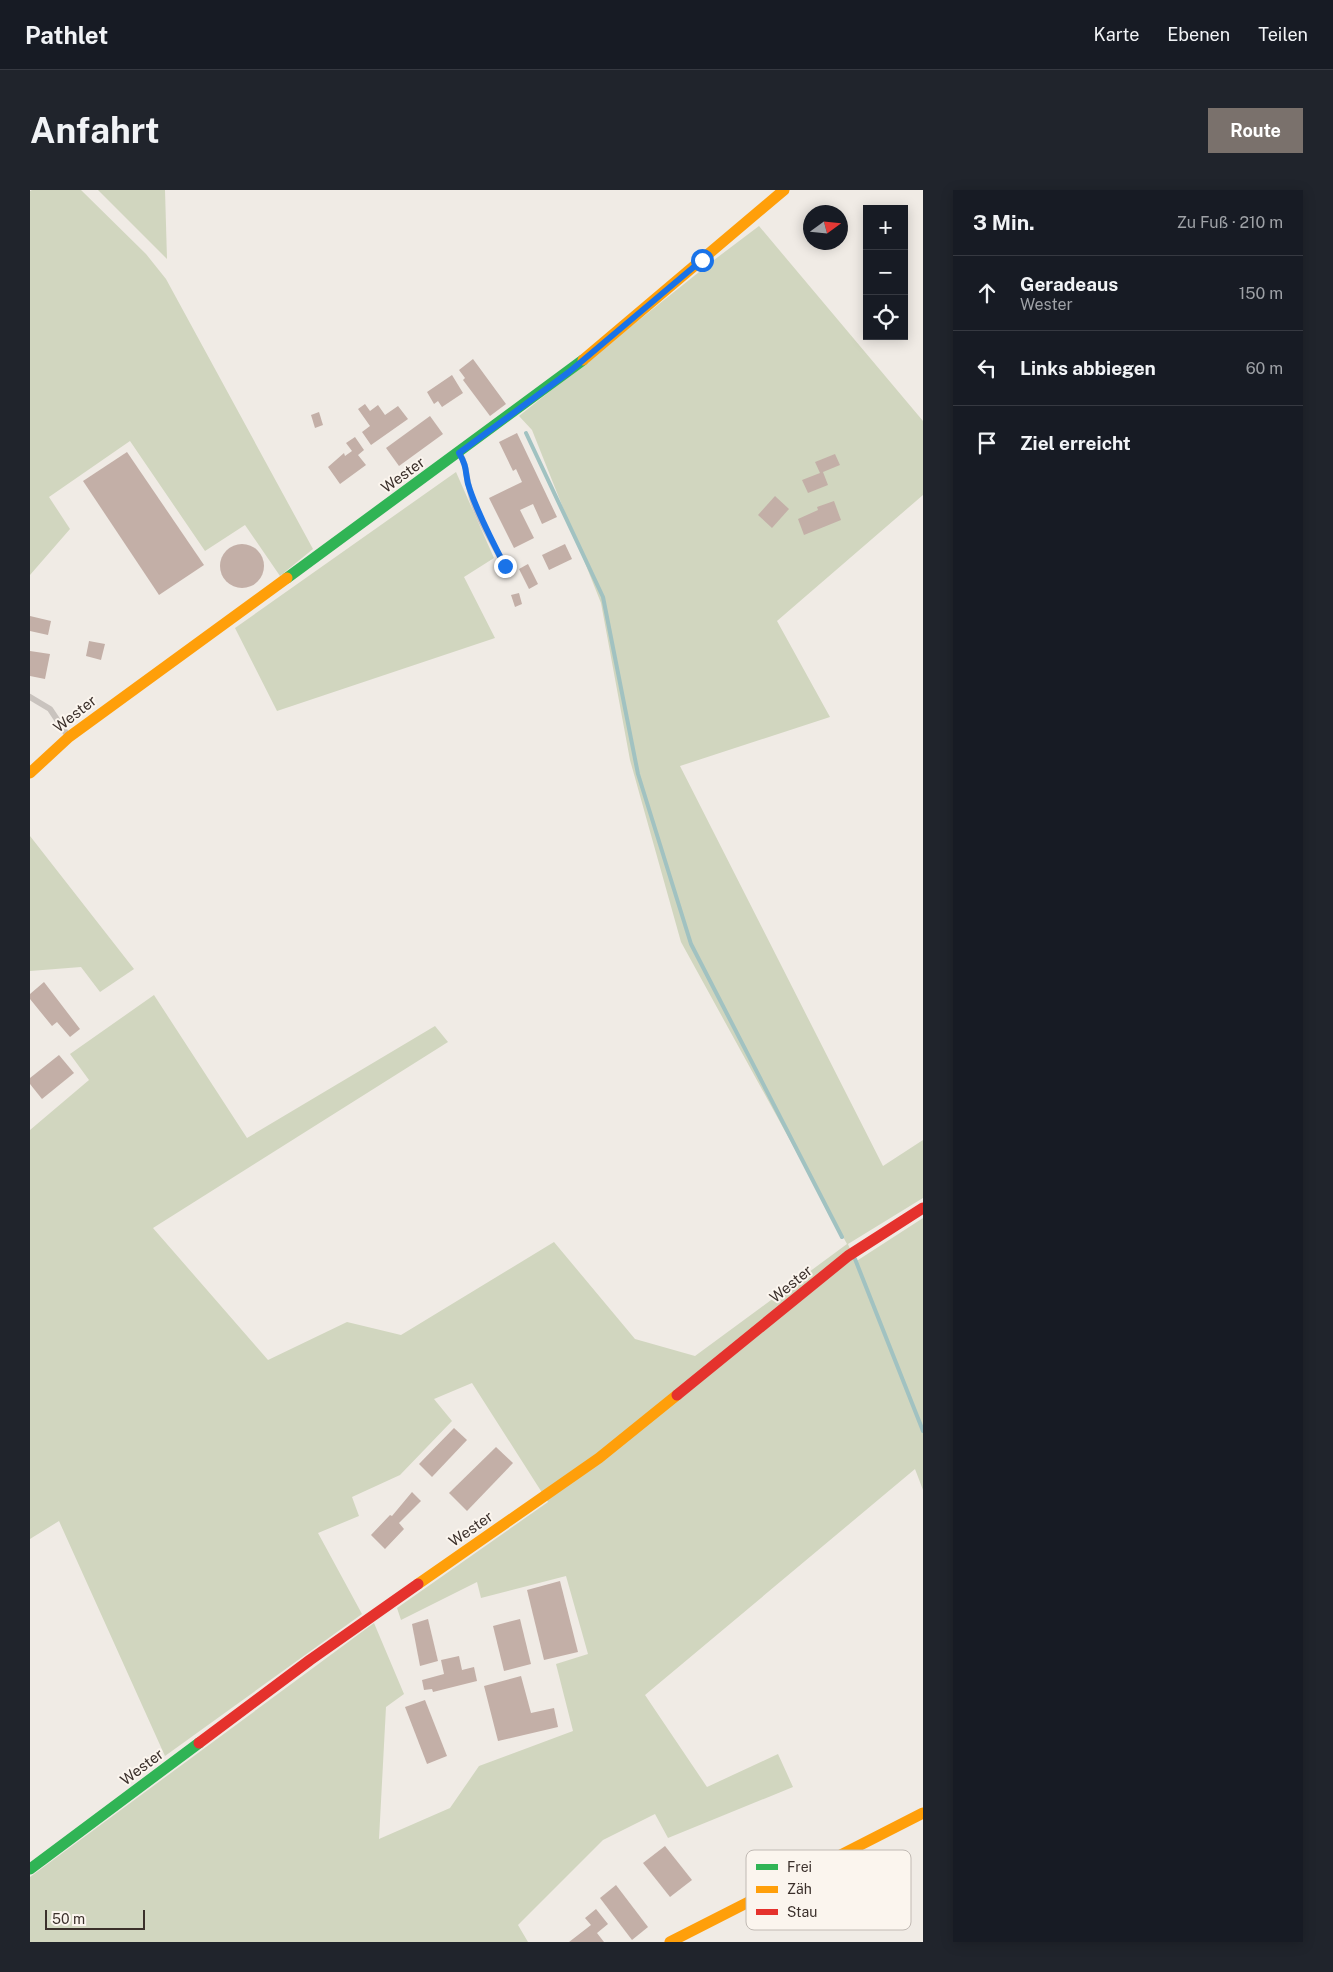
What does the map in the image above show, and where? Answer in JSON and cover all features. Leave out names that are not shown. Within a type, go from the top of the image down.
[{"type":"street","name":"Wester","points":[[30,773],[69,737],[569,372],[784,190]]},
{"type":"street","name":"Wester","points":[[30,1869],[310,1660],[599,1458],[848,1256],[923,1208]]},
{"type":"street","points":[[852,1850],[923,1814]]},
{"type":"street","points":[[670,1942],[746,1904]]},
{"type":"lane","points":[[459,453],[466,464],[469,487],[479,513],[505,566]]},
{"type":"lane","points":[[30,697],[50,709],[69,737]]},
{"type":"green space","points":[[81,190],[146,254],[166,279],[313,549],[280,576],[245,525],[205,551],[130,441],[49,497],[70,529],[30,575],[30,191]]},
{"type":"green space","points":[[98,190],[165,190],[167,259]]},
{"type":"green space","points":[[759,226],[923,421],[923,495],[777,621],[830,717],[680,766],[883,1166],[923,1140],[923,1198],[848,1244],[855,1262],[923,1218],[923,1490],[915,1469],[645,1695],[707,1787],[778,1754],[793,1787],[668,1838],[655,1814],[603,1840],[518,1925],[528,1942],[30,1942],[30,1877],[374,1623],[404,1694],[386,1707],[379,1839],[450,1808],[479,1766],[573,1731],[556,1664],[588,1654],[566,1576],[481,1598],[477,1582],[401,1620],[397,1608],[548,1502],[472,1383],[434,1399],[452,1421],[400,1475],[352,1497],[359,1516],[318,1533],[362,1614],[165,1756],[59,1521],[30,1539],[30,1130],[89,1080],[70,1054],[154,995],[247,1138],[435,1026],[448,1042],[153,1228],[268,1360],[347,1322],[401,1335],[554,1242],[635,1339],[695,1356],[847,1244],[681,942],[630,760],[601,603],[532,430],[519,416]]},
{"type":"green space","points":[[456,472],[494,558],[464,577],[495,638],[277,711],[235,628]]},
{"type":"green space","points":[[30,836],[134,969],[100,992],[81,967],[30,971]]},
{"type":"building","points":[[473,359],[506,404],[490,416],[463,380],[465,378],[459,370]]},
{"type":"building","points":[[452,375],[463,393],[442,407],[438,401],[434,404],[427,392]]},
{"type":"building","points":[[365,404],[370,411],[378,405],[385,415],[398,406],[408,419],[371,445],[362,432],[370,426],[358,409]]},
{"type":"building","points":[[319,412],[323,425],[315,428],[311,415]]},
{"type":"building","points":[[430,416],[443,434],[399,466],[386,448]]},
{"type":"building","points":[[517,433],[557,517],[542,524],[533,504],[520,510],[534,538],[514,548],[489,498],[522,482],[516,469],[513,471],[499,442]]},
{"type":"building","points":[[355,437],[364,450],[358,455],[366,465],[340,484],[328,467],[344,453],[345,456],[352,451],[346,443]]},
{"type":"building","points":[[127,452],[204,565],[159,595],[83,481]]},
{"type":"building","points":[[835,454],[840,465],[823,472],[828,485],[808,493],[802,480],[820,473],[815,462]]},
{"type":"building","points":[[775,496],[789,509],[772,528],[758,515]]},
{"type":"building","points":[[834,501],[841,520],[804,535],[798,519],[818,510],[817,507]]},
{"type":"building","points":[[242,544],[254,548],[260,554],[264,566],[260,578],[254,584],[242,588],[230,584],[224,578],[220,566],[224,554],[230,548]]},
{"type":"building","points":[[565,544],[572,559],[549,570],[542,555]]},
{"type":"building","points":[[528,564],[538,584],[529,589],[519,569]]},
{"type":"building","points":[[519,593],[522,604],[515,607],[511,595]]},
{"type":"building","points":[[30,616],[51,621],[48,635],[30,631]]},
{"type":"building","points":[[89,641],[105,644],[101,660],[86,656]]},
{"type":"building","points":[[30,651],[50,654],[45,679],[30,676]]},
{"type":"building","points":[[44,982],[80,1029],[70,1037],[57,1022],[52,1026],[30,999],[30,994]]},
{"type":"building","points":[[59,1055],[74,1073],[42,1099],[30,1084],[30,1078]]},
{"type":"building","points":[[454,1428],[467,1440],[432,1477],[419,1464]]},
{"type":"building","points":[[496,1447],[513,1463],[467,1511],[449,1493]]},
{"type":"building","points":[[412,1492],[421,1501],[399,1523],[404,1529],[385,1549],[371,1535],[390,1515],[392,1516]]},
{"type":"building","points":[[560,1581],[578,1652],[544,1660],[527,1590]]},
{"type":"building","points":[[428,1619],[438,1661],[420,1666],[412,1624]]},
{"type":"building","points":[[520,1619],[531,1664],[504,1671],[493,1626]]},
{"type":"building","points":[[459,1656],[462,1670],[474,1667],[477,1681],[433,1692],[432,1689],[424,1690],[422,1680],[444,1674],[441,1660]]},
{"type":"building","points":[[521,1676],[531,1713],[554,1708],[558,1727],[498,1741],[484,1686]]},
{"type":"building","points":[[425,1700],[447,1756],[427,1764],[405,1707]]},
{"type":"building","points":[[665,1846],[692,1880],[670,1897],[643,1863]]},
{"type":"building","points":[[616,1885],[648,1927],[632,1940],[600,1898]]},
{"type":"building","points":[[596,1909],[608,1924],[597,1933],[604,1942],[569,1942],[591,1925],[585,1918]]},
{"type":"waterway","points":[[526,433],[603,597],[638,774],[691,944],[842,1237]]},
{"type":"waterway","points":[[855,1259],[923,1431]]},
{"type":"traffic: fast","points":[[287,578],[583,360]]},
{"type":"traffic: fast","points":[[30,1869],[199,1743]]},
{"type":"traffic: slow","points":[[583,360],[784,190]]},
{"type":"traffic: slow","points":[[30,773],[69,737],[287,578]]},
{"type":"traffic: slow","points":[[418,1584],[599,1458],[677,1395]]},
{"type":"traffic: slow","points":[[850,1850],[923,1813]]},
{"type":"traffic: slow","points":[[670,1942],[746,1903]]},
{"type":"traffic: jam","points":[[677,1395],[848,1256],[923,1208]]},
{"type":"traffic: jam","points":[[199,1743],[310,1660],[418,1584]]},
{"type":"route","points":[[505,566],[479,513],[469,487],[466,464],[459,453],[569,372],[702,260]]}]
